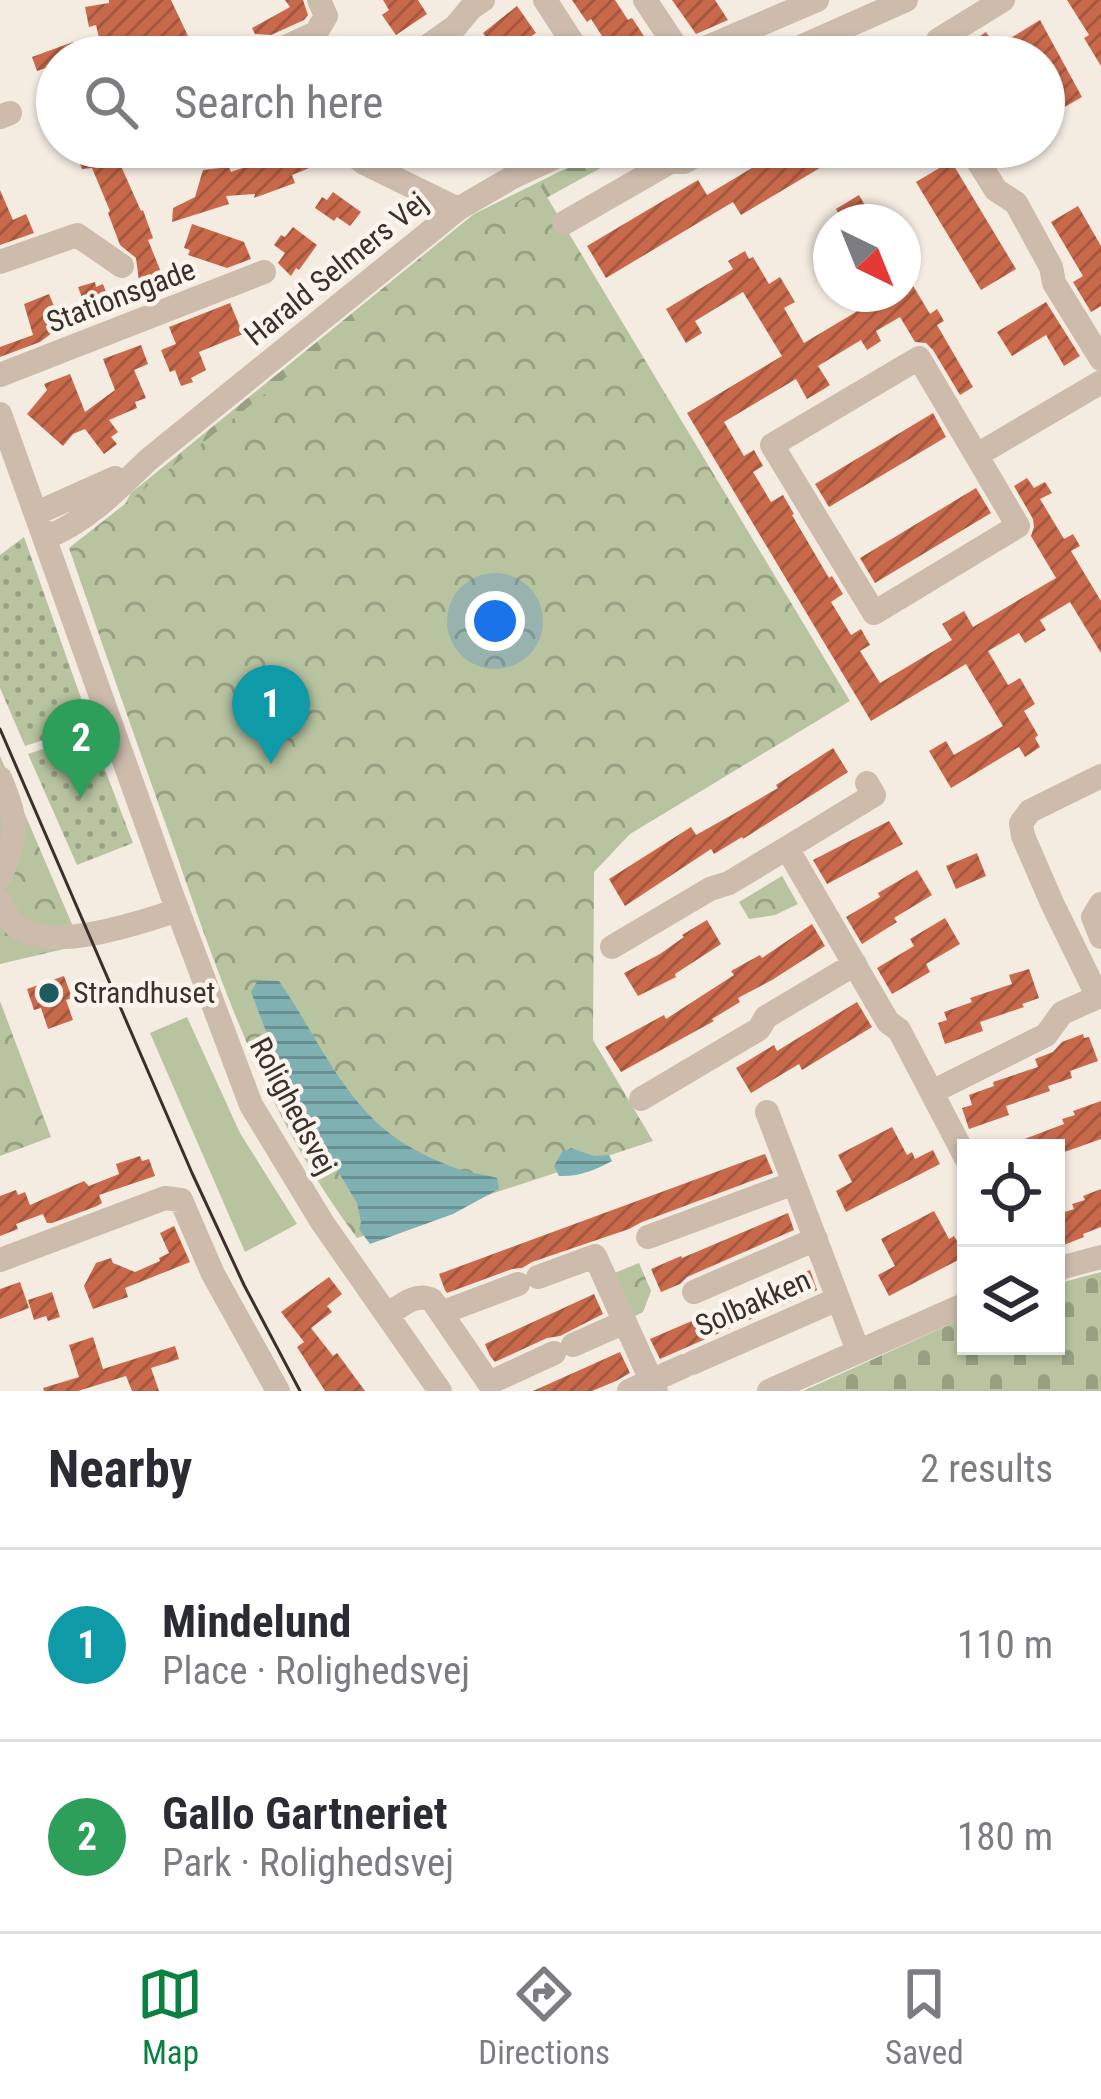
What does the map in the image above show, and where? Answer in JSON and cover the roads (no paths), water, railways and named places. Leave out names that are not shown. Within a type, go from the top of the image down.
[{"type":"street","points":[[311,36],[326,16],[319,0]]},
{"type":"street","points":[[442,36],[483,0]]},
{"type":"street","points":[[545,0],[568,36]]},
{"type":"street","points":[[645,0],[670,36]]},
{"type":"street","points":[[732,36],[814,0]]},
{"type":"street","points":[[944,36],[1003,0]]},
{"type":"street","points":[[841,36],[895,2]]},
{"type":"street","points":[[372,168],[458,209]]},
{"type":"street","name":"Harald Selmers Vej","points":[[41,525],[74,525],[458,209],[532,168]]},
{"type":"street","points":[[564,223],[660,168]]},
{"type":"street","points":[[982,168],[996,190],[1016,203],[1052,267],[1054,284],[1101,359]]},
{"type":"street","points":[[0,262],[76,236],[122,266]]},
{"type":"street","name":"Stationsgade","points":[[0,376],[264,272]]},
{"type":"street","points":[[919,358],[977,455],[1018,526],[874,613],[772,445],[919,358]]},
{"type":"street","points":[[977,455],[1101,382]]},
{"type":"street","points":[[0,414],[41,525]]},
{"type":"street","name":"Rolighedsvej","points":[[41,525],[251,1105],[322,1222],[440,1391]]},
{"type":"street","points":[[932,1092],[1046,1035],[1062,1012],[1097,997],[1052,903],[1022,824],[1030,811],[1101,776]]},
{"type":"street","points":[[0,778],[16,825],[14,847],[0,877]]},
{"type":"street","points":[[612,947],[874,795],[867,783]]},
{"type":"street","points":[[787,848],[888,1022],[899,1030],[957,1140]]},
{"type":"street","points":[[5,911],[23,931],[62,937],[178,910]]},
{"type":"street","points":[[641,1099],[759,1029],[766,1017],[854,964]]},
{"type":"street","name":"Solbakken","points":[[767,1112],[859,1352]]},
{"type":"street","points":[[648,1238],[794,1183]]},
{"type":"street","points":[[0,1260],[165,1198],[181,1200],[213,1274],[278,1391]]},
{"type":"street","name":"Solbakken","points":[[694,1292],[816,1239]]},
{"type":"street","name":"Solbakken","points":[[441,1312],[595,1256],[626,1322],[645,1388],[688,1364],[838,1299]]},
{"type":"street","points":[[1065,1267],[1101,1257]]},
{"type":"street","points":[[387,1315],[421,1296],[432,1300],[492,1387],[626,1322]]},
{"type":"street","points":[[769,1391],[957,1308]]},
{"type":"water","points":[[258,980],[279,981],[351,1094],[388,1132],[441,1162],[497,1178],[499,1189],[453,1214],[370,1244],[359,1229],[357,1203],[287,1086],[251,992]]},
{"type":"water","points":[[571,1148],[594,1156],[609,1155],[612,1161],[587,1172],[559,1176],[554,1166],[562,1152]]},
{"type":"tram line","points":[[0,729],[192,1173],[300,1391]]},
{"type":"place","name":"Mindelund","points":[[271,764]]},
{"type":"place","name":"Gallo Gartneriet","points":[[81,798]]},
{"type":"place","name":"Strandhuset","points":[[49,993]]}]
